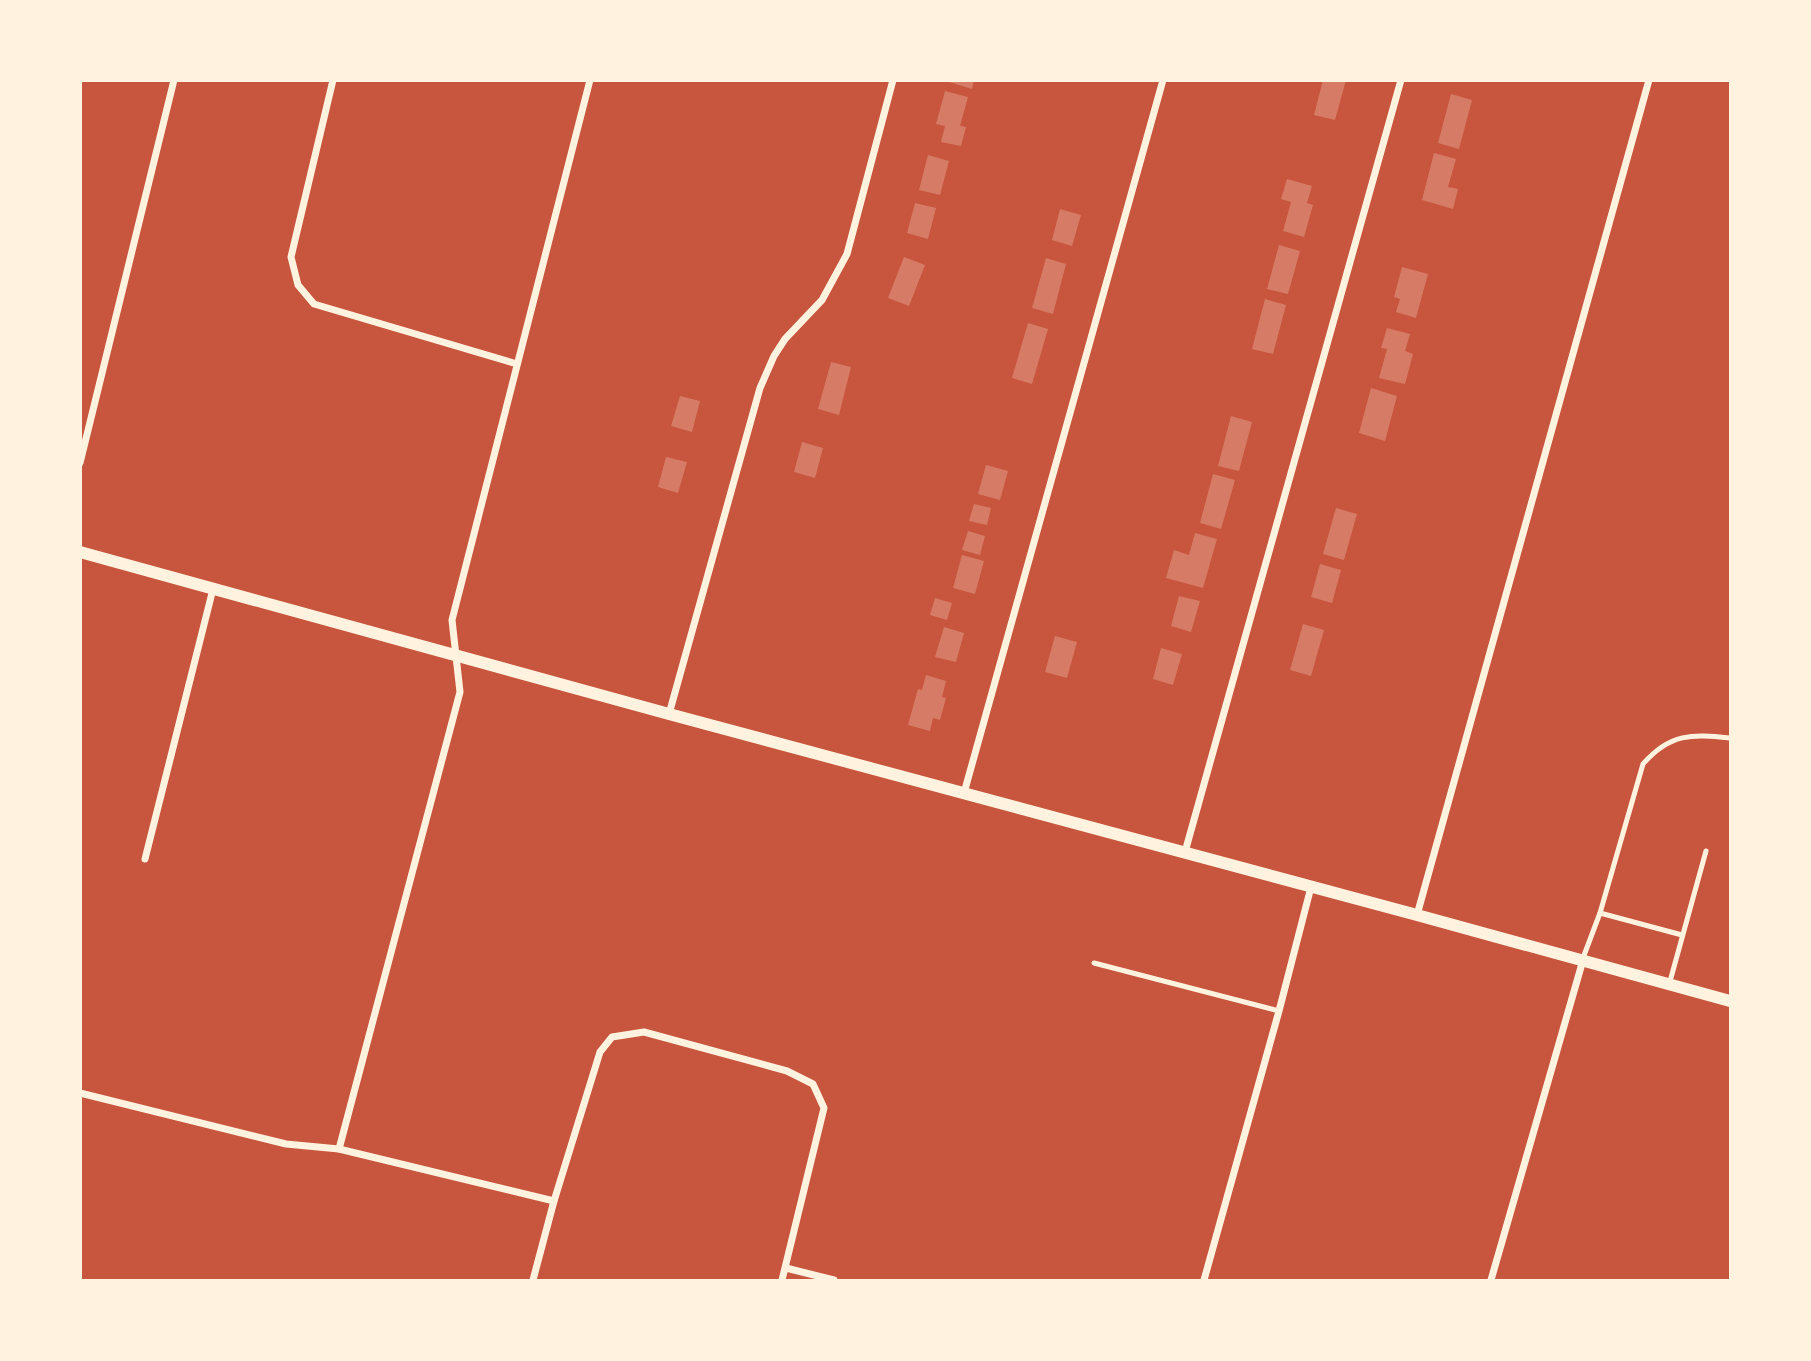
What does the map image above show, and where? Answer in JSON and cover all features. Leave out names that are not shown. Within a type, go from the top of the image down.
[{"type":"street","points":[[80,463],[174,80]]},
{"type":"street","points":[[333,80],[291,257],[298,285],[314,304],[517,364]]},
{"type":"street","points":[[339,1149],[460,692],[452,620],[590,80]]},
{"type":"street","points":[[669,714],[760,388],[785,339],[822,300],[847,254],[893,80]]},
{"type":"street","points":[[964,793],[1163,80]]},
{"type":"street","points":[[1185,852],[1401,80]]},
{"type":"street","points":[[1418,915],[1649,80]]},
{"type":"street","points":[[80,552],[1731,1001]]},
{"type":"street","points":[[145,859],[213,589]]},
{"type":"street","points":[[1204,1280],[1311,887]]},
{"type":"street","points":[[1491,1280],[1583,960]]},
{"type":"street","points":[[533,1280],[554,1201],[600,1052],[612,1037],[644,1032],[787,1071],[813,1084],[824,1108],[782,1280]]},
{"type":"street","points":[[80,1093],[286,1144],[339,1149],[554,1201]]},
{"type":"street","points":[[786,1268],[834,1280]]},
{"type":"lane","points":[[1583,960],[1600,914],[1643,764],[1654,750],[1674,739],[1704,735],[1731,738]]},
{"type":"lane","points":[[1669,985],[1706,850]]},
{"type":"lane","points":[[1600,914],[1682,935]]},
{"type":"lane","points":[[1094,962],[1279,1011]]},
{"type":"building","points":[[943,80],[974,80],[972,89]]},
{"type":"building","points":[[1323,80],[1346,80],[1335,120],[1314,115]]},
{"type":"building","points":[[945,91],[968,97],[960,126],[966,127],[961,146],[941,142],[945,126],[936,124]]},
{"type":"building","points":[[1451,94],[1472,100],[1459,149],[1438,143]]},
{"type":"building","points":[[1434,153],[1456,159],[1448,187],[1458,189],[1453,209],[1422,200]]},
{"type":"building","points":[[928,155],[949,161],[940,195],[919,190]]},
{"type":"building","points":[[1287,179],[1312,186],[1307,203],[1313,205],[1304,237],[1283,231],[1291,202],[1281,199]]},
{"type":"building","points":[[915,203],[936,208],[928,239],[907,233]]},
{"type":"building","points":[[1060,209],[1081,215],[1072,246],[1052,240]]},
{"type":"building","points":[[1279,245],[1300,251],[1288,294],[1267,289]]},
{"type":"building","points":[[904,257],[925,265],[909,306],[888,298]]},
{"type":"building","points":[[1046,258],[1066,264],[1053,314],[1032,308]]},
{"type":"building","points":[[1402,267],[1428,274],[1416,318],[1396,312],[1400,299],[1394,297]]},
{"type":"building","points":[[1265,299],[1286,305],[1273,354],[1252,349]]},
{"type":"building","points":[[1028,323],[1048,329],[1032,384],[1012,378]]},
{"type":"building","points":[[1387,328],[1410,334],[1405,351],[1413,354],[1405,384],[1379,378],[1387,349],[1381,348]]},
{"type":"building","points":[[831,362],[851,367],[839,415],[818,409]]},
{"type":"building","points":[[1371,388],[1397,396],[1385,441],[1359,433]]},
{"type":"building","points":[[680,396],[700,401],[692,432],[671,426]]},
{"type":"building","points":[[1231,416],[1252,422],[1239,471],[1218,466]]},
{"type":"building","points":[[802,442],[823,448],[815,478],[794,472]]},
{"type":"building","points":[[666,457],[687,462],[678,493],[658,487]]},
{"type":"building","points":[[986,465],[1008,471],[1000,500],[978,494]]},
{"type":"building","points":[[1213,474],[1235,480],[1221,529],[1200,523]]},
{"type":"building","points":[[974,504],[991,508],[987,525],[969,521]]},
{"type":"building","points":[[1336,508],[1357,514],[1344,560],[1323,554]]},
{"type":"building","points":[[968,531],[985,536],[980,555],[962,550]]},
{"type":"building","points":[[1195,533],[1217,539],[1203,588],[1166,578],[1174,550],[1189,555]]},
{"type":"building","points":[[962,555],[984,561],[975,594],[953,588]]},
{"type":"building","points":[[1320,564],[1341,570],[1332,603],[1311,597]]},
{"type":"building","points":[[1179,596],[1200,601],[1191,632],[1171,626]]},
{"type":"building","points":[[935,598],[952,603],[947,620],[930,615]]},
{"type":"building","points":[[1303,624],[1324,630],[1311,676],[1290,670]]},
{"type":"building","points":[[944,627],[964,633],[956,662],[935,657]]},
{"type":"building","points":[[1055,636],[1077,642],[1067,678],[1045,672]]},
{"type":"building","points":[[1161,648],[1182,654],[1173,685],[1153,679]]},
{"type":"building","points":[[926,675],[946,681],[942,697],[946,698],[940,720],[933,718],[930,731],[908,725],[918,689],[922,690]]}]
